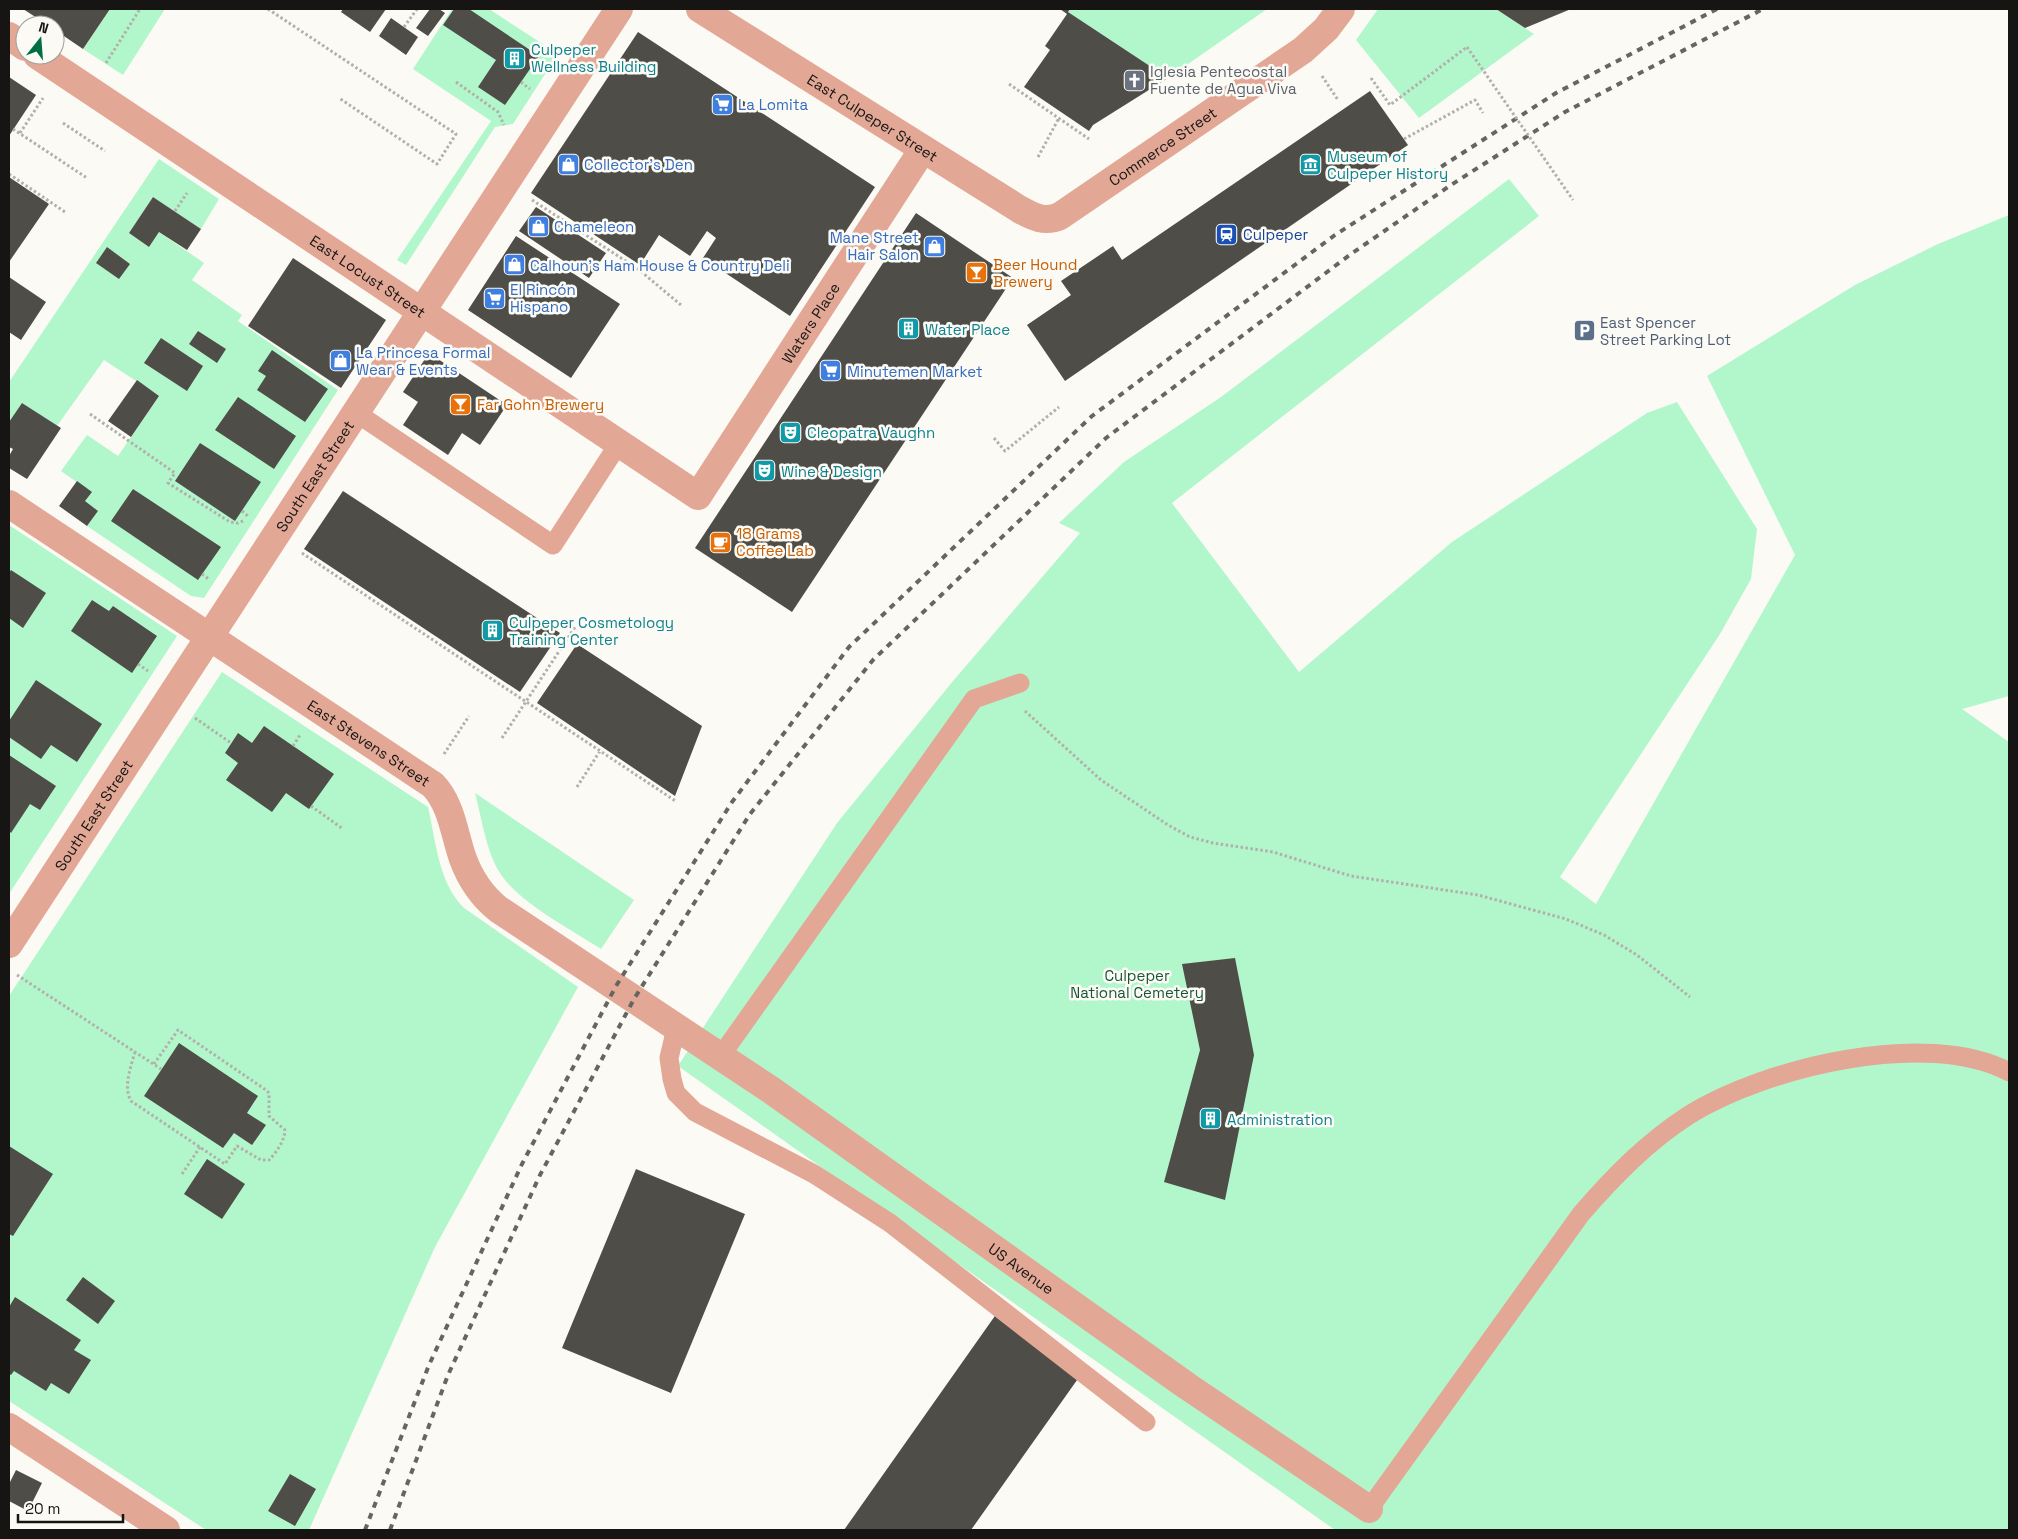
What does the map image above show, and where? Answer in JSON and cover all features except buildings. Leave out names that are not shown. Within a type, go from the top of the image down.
[{"type":"street","name":"South East Street","points":[[9,944],[618,9]]},
{"type":"street","name":"East Culpeper Street","points":[[700,9],[1031,216],[1047,220]]},
{"type":"street","name":"Commerce Street","points":[[1047,220],[1060,216],[1304,50],[1326,29],[1341,9]]},
{"type":"street","name":"East Locust Street","points":[[52,65],[698,496]]},
{"type":"street","name":"Waters Place","points":[[698,496],[923,149]]},
{"type":"street","name":"East Stevens Street","points":[[9,504],[433,785],[446,802],[468,870],[477,887],[490,903],[676,1028]]},
{"type":"street","name":"US Avenue","points":[[676,1028],[771,1090],[1187,1386],[1369,1509]]},
{"type":"street","points":[[9,1427],[166,1530]]},
{"type":"lane","points":[[355,412],[553,545],[619,442]]},
{"type":"lane","points":[[720,1057],[974,699],[1020,683]]},
{"type":"lane","points":[[676,1028],[669,1058],[672,1079],[676,1093],[695,1112],[814,1174],[890,1224],[1146,1422]]},
{"type":"lane","points":[[1369,1509],[1580,1214],[1618,1171],[1653,1141],[1690,1115],[1732,1093],[1793,1072],[1856,1058],[1921,1052],[1960,1056],[2009,1072]]},
{"type":"path","points":[[102,70],[140,9]]},
{"type":"path","points":[[268,9],[456,134],[437,164],[339,98]]},
{"type":"path","points":[[404,27],[417,9]]},
{"type":"path","points":[[1370,78],[1390,105],[1467,47],[1573,200]]},
{"type":"path","points":[[456,82],[501,114],[505,130]]},
{"type":"path","points":[[1009,84],[1089,139]]},
{"type":"path","points":[[20,133],[47,91]]},
{"type":"path","points":[[1404,139],[1475,100],[1483,113]]},
{"type":"path","points":[[1038,157],[1059,118]]},
{"type":"path","points":[[63,123],[105,151]]},
{"type":"path","points":[[13,129],[87,178]]},
{"type":"path","points":[[9,174],[65,212]]},
{"type":"path","points":[[532,200],[638,270],[680,305]]},
{"type":"path","points":[[994,438],[1005,451],[1059,407]]},
{"type":"path","points":[[90,414],[175,473],[168,483],[230,522],[238,523],[250,517]]},
{"type":"path","points":[[295,548],[676,802]]},
{"type":"path","points":[[502,738],[575,627]]},
{"type":"path","points":[[999,690],[1040,723],[1102,780],[1168,825],[1190,837],[1214,844],[1273,852],[1351,876],[1478,895],[1566,920],[1604,935],[1638,955],[1690,997]]},
{"type":"path","points":[[187,713],[231,743]]},
{"type":"path","points":[[439,761],[469,716]]},
{"type":"path","points":[[577,787],[600,751]]},
{"type":"path","points":[[311,806],[343,829]]},
{"type":"path","points":[[16,974],[161,1069]]},
{"type":"path","points":[[135,1052],[129,1079],[129,1098],[225,1164],[237,1146],[265,1162],[273,1157],[284,1138],[285,1130],[268,1116],[269,1093],[266,1090],[181,1031],[176,1031],[154,1064]]},
{"type":"path","points":[[182,1174],[200,1147]]},
{"type":"green space","points":[[110,9],[165,9],[123,75],[83,49]]},
{"type":"green space","points":[[452,9],[489,9],[558,54],[513,124],[495,127],[406,265],[397,260],[491,121],[413,69]]},
{"type":"green space","points":[[1070,9],[1267,9],[1168,78],[1068,12]]},
{"type":"green space","points":[[1378,9],[1496,9],[1534,34],[1419,118],[1356,40]]},
{"type":"green space","points":[[159,159],[219,199],[201,229],[153,197],[129,233],[149,247],[159,232],[204,263],[192,280],[242,315],[238,321],[338,390],[204,598],[191,596],[87,526],[98,511],[85,501],[91,492],[61,471],[87,435],[118,456],[159,396],[104,360],[57,426],[22,403],[9,422],[9,382]]},
{"type":"green space","name":"Culpeper National Cemetery","points":[[1509,179],[1539,216],[1172,503],[1299,672],[1452,542],[1647,413],[1677,402],[1757,529],[1751,579],[1720,634],[1560,877],[1596,904],[1795,555],[1707,376],[1855,285],[1938,244],[2009,215],[2009,696],[1962,709],[2009,742],[2009,1530],[1335,1530],[678,1066],[837,823],[953,681],[1080,533],[1059,523],[1124,462],[1221,397]]},
{"type":"green space","points":[[9,525],[177,636],[9,894]]},
{"type":"green space","points":[[222,672],[428,807],[443,874],[455,898],[464,908],[578,987],[435,1247],[309,1530],[206,1530],[9,1401],[9,996]]},
{"type":"green space","points":[[475,793],[634,900],[601,949],[546,915],[508,884],[491,855]]},
{"type":"railway","points":[[365,1530],[429,1365],[522,1164],[616,986],[732,802],[849,647],[1092,416],[1335,235],[1556,93],[1717,9]]},
{"type":"railway","points":[[390,1530],[448,1375],[540,1175],[634,999],[750,814],[873,660],[1106,438],[1351,254],[1451,185],[1565,112],[1763,9]]},
{"type":"place","name":"Culpeper Wellness Building","points":[[515,58]]},
{"type":"place","name":"Iglesia Pentecostal Fuente de Agua Viva","points":[[1134,80]]},
{"type":"place","name":"La Lomita","points":[[722,104]]},
{"type":"place","name":"Collector's Den","points":[[568,164]]},
{"type":"place","name":"Museum of Culpeper History","points":[[1311,165]]},
{"type":"place","name":"Chameleon","points":[[538,226]]},
{"type":"place","name":"Culpeper","points":[[1227,234]]},
{"type":"place","name":"Mane Street Hair Salon","points":[[935,246]]},
{"type":"place","name":"Calhoun's Ham House & Country Deli","points":[[514,265]]},
{"type":"place","name":"Beer Hound Brewery","points":[[977,273]]},
{"type":"place","name":"El Rincón Hispano","points":[[494,298]]},
{"type":"place","name":"Water Place","points":[[909,329]]},
{"type":"place","name":"East Spencer Street Parking Lot","points":[[1584,331]]},
{"type":"place","name":"La Princesa Formal Wear & Events","points":[[340,361]]},
{"type":"place","name":"Minutemen Market","points":[[831,371]]},
{"type":"place","name":"Far Gohn Brewery","points":[[461,404]]},
{"type":"place","name":"Cleopatra Vaughn","points":[[791,432]]},
{"type":"place","name":"Wine & Design","points":[[765,471]]},
{"type":"place","name":"18 Grams Coffee Lab","points":[[720,542]]},
{"type":"place","name":"Culpeper Cosmetology Training Center","points":[[493,631]]},
{"type":"place","name":"Administration","points":[[1211,1119]]}]
